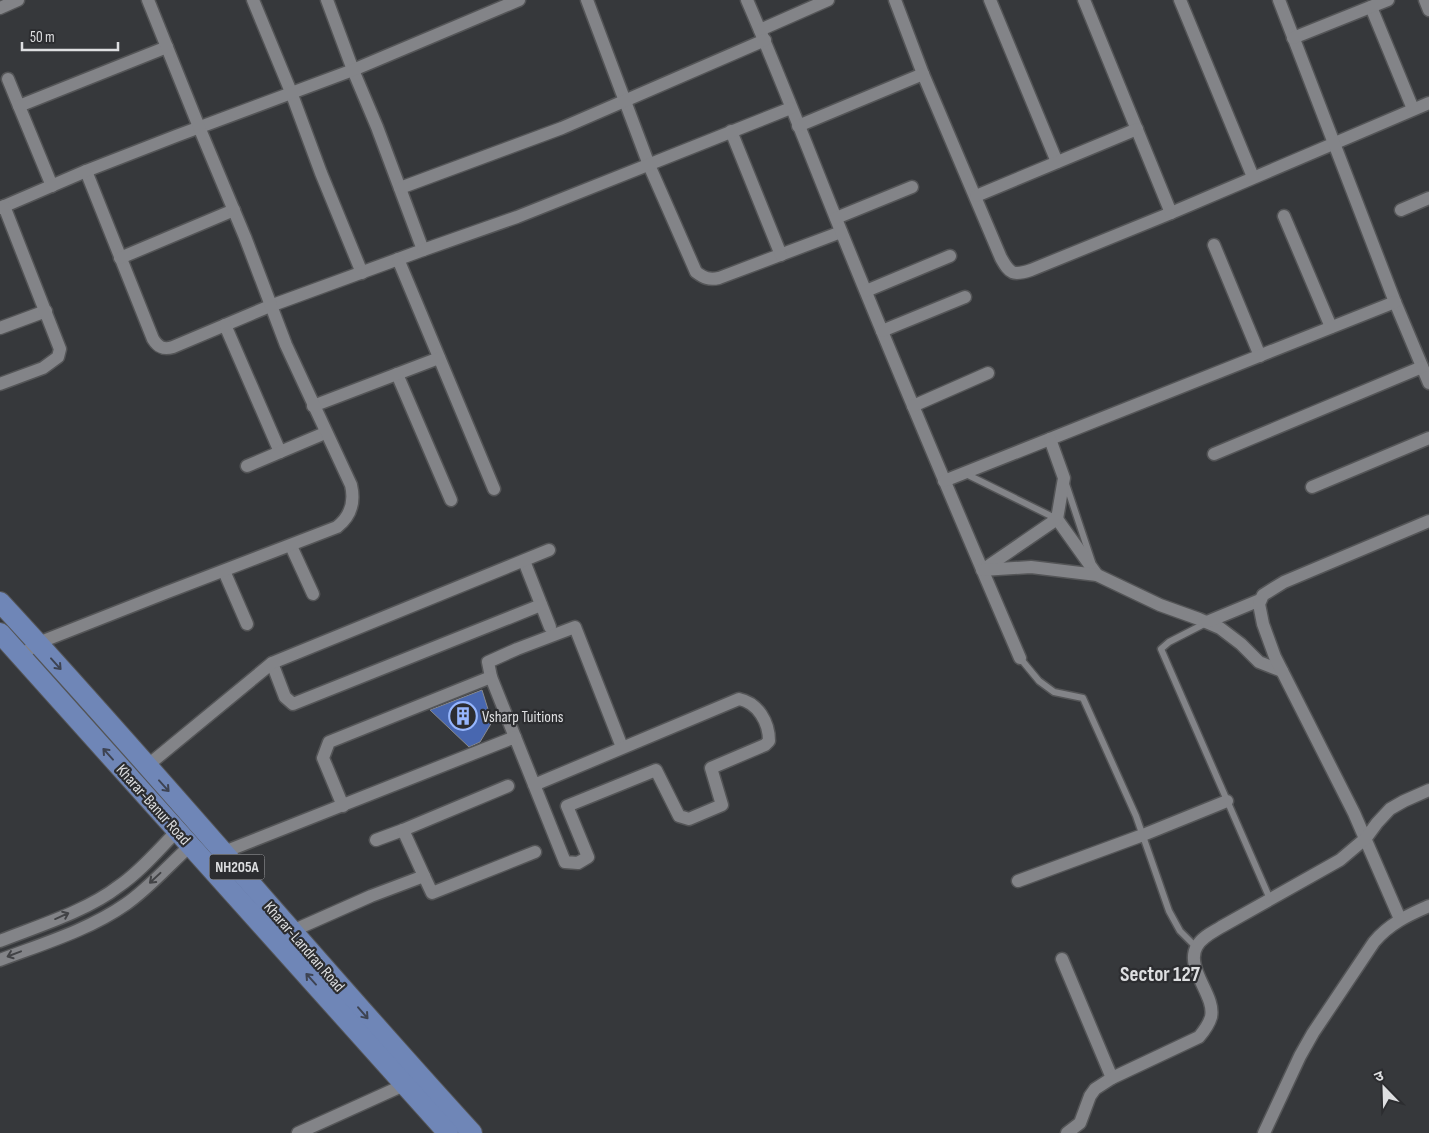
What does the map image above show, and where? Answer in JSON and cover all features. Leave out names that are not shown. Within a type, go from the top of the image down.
[{"type":"highway","name":"Kharar-Landran Road","points":[[0,602],[224,852],[389,1042],[472,1133]]},
{"type":"highway","name":"Kharar-Banur Road","points":[[2,639],[185,838],[448,1133]]},
{"type":"street","points":[[0,8],[18,0]]},
{"type":"street","points":[[20,657],[38,644],[338,527],[345,520],[352,503],[351,485],[313,406],[270,306],[234,210],[148,0]]},
{"type":"street","points":[[253,0],[362,273]]},
{"type":"street","points":[[327,0],[353,70],[378,127],[423,250]]},
{"type":"street","points":[[0,384],[43,368],[58,357],[60,349],[2,207],[86,171],[353,70],[488,6],[519,0]]},
{"type":"street","points":[[587,0],[649,165],[696,272],[710,279],[719,278],[842,232]]},
{"type":"street","points":[[747,0],[944,481],[1020,658]]},
{"type":"street","points":[[400,188],[496,154],[626,101],[762,35],[828,0]]},
{"type":"street","points":[[895,0],[923,74],[1001,258],[1007,269],[1013,273],[1031,270],[1172,213],[1429,103]]},
{"type":"street","points":[[990,0],[1057,162]]},
{"type":"street","points":[[1084,0],[1136,130],[1172,213]]},
{"type":"street","points":[[1180,0],[1253,177]]},
{"type":"street","points":[[1279,0],[1395,302],[1429,383]]},
{"type":"street","points":[[1293,38],[1388,0]]},
{"type":"street","points":[[1425,0],[1429,10]]},
{"type":"street","points":[[1371,7],[1413,109]]},
{"type":"street","points":[[19,106],[167,47]]},
{"type":"street","points":[[798,126],[923,74]]},
{"type":"street","points":[[8,79],[52,186]]},
{"type":"street","points":[[86,171],[152,339],[162,348],[173,347],[270,306],[517,217],[791,108]]},
{"type":"street","points":[[976,196],[1136,130]]},
{"type":"street","points":[[731,131],[781,254]]},
{"type":"street","points":[[836,218],[912,187]]},
{"type":"street","points":[[1401,210],[1429,198]]},
{"type":"street","points":[[120,258],[234,210]]},
{"type":"street","points":[[1284,216],[1331,327]]},
{"type":"street","points":[[1214,245],[1260,356]]},
{"type":"street","points":[[866,291],[950,256]]},
{"type":"street","points":[[398,259],[494,489]]},
{"type":"street","points":[[882,331],[965,297]]},
{"type":"street","points":[[944,481],[1395,302]]},
{"type":"street","points":[[0,328],[46,311]]},
{"type":"street","points":[[225,325],[280,452]]},
{"type":"street","points":[[313,406],[439,358]]},
{"type":"street","points":[[1214,454],[1422,367]]},
{"type":"street","points":[[913,406],[988,373]]},
{"type":"street","points":[[397,374],[451,500]]},
{"type":"street","points":[[247,466],[326,433]]},
{"type":"street","points":[[1312,486],[1429,438]]},
{"type":"street","points":[[982,570],[1056,519],[1064,478],[1050,439]]},
{"type":"street","points":[[1056,519],[1097,575]]},
{"type":"street","points":[[1400,919],[1366,838],[1282,671],[1263,624],[1260,600],[1269,589],[1429,521]]},
{"type":"street","points":[[291,546],[313,594]]},
{"type":"street","points":[[147,766],[272,663],[549,550]]},
{"type":"street","points":[[524,561],[550,627]]},
{"type":"street","points":[[982,570],[1031,567],[1097,575],[1160,605],[1220,628],[1241,644],[1259,662],[1282,671]]},
{"type":"street","points":[[224,571],[247,624]]},
{"type":"street","points":[[1207,622],[1260,600]]},
{"type":"street","points":[[272,663],[285,697],[293,704],[541,605]]},
{"type":"street","points":[[534,784],[739,699],[752,703],[758,710],[769,734],[769,741],[765,745],[711,768],[722,805],[689,819],[679,816],[656,770],[567,806],[588,858],[578,863],[565,862],[491,677],[488,662],[517,648],[575,627],[622,747]]},
{"type":"street","points":[[343,806],[323,758],[329,742],[491,677]]},
{"type":"street","points":[[224,852],[515,737]]},
{"type":"street","points":[[376,840],[508,786]]},
{"type":"street","points":[[1067,1133],[1081,1128],[1090,1096],[1095,1089],[1112,1078],[1199,1037],[1211,1015],[1209,1003],[1194,959],[1196,947],[1203,939],[1222,926],[1340,860],[1366,838],[1390,809],[1429,790]]},
{"type":"street","points":[[1018,881],[1143,835],[1227,801]]},
{"type":"street","points":[[404,830],[432,893],[535,852]]},
{"type":"street","points":[[0,941],[98,900],[119,887],[135,873],[185,838]]},
{"type":"street","points":[[0,960],[77,930],[110,914],[127,903],[185,838]]},
{"type":"street","points":[[292,931],[371,896],[424,876]]},
{"type":"street","points":[[1264,1133],[1300,1056],[1313,1033],[1374,942],[1383,931],[1400,919],[1429,906]]},
{"type":"street","points":[[1062,959],[1112,1078]]},
{"type":"street","points":[[298,1133],[404,1085]]},
{"type":"lane","points":[[964,473],[1056,519]]},
{"type":"lane","points":[[1064,478],[1097,575]]},
{"type":"lane","points":[[1207,622],[1161,649],[1270,899]]},
{"type":"lane","points":[[1020,658],[1039,681],[1054,692],[1083,698],[1136,816],[1169,911],[1180,931],[1196,947]]},
{"type":"building","name":"Vsharp Tuitions","points":[[482,690],[492,722],[480,742],[469,747],[430,710]]},
{"type":"place","name":"Vsharp Tuitions","points":[[463,716]]},
{"type":"district","name":"Sector 127","points":[[1160,974]]}]
